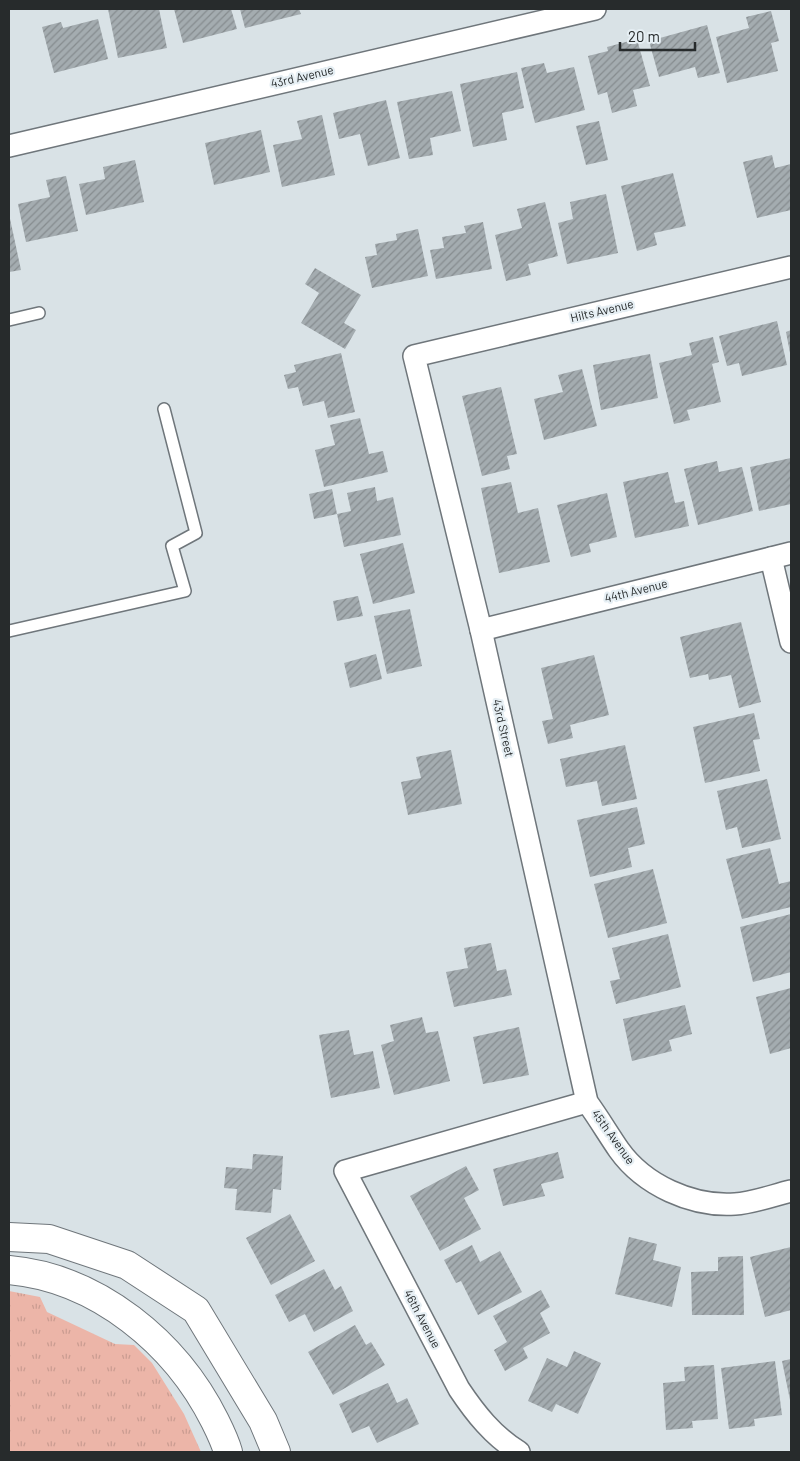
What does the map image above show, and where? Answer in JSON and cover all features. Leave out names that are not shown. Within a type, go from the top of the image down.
[{"type":"highway","points":[[9,1237],[49,1239],[127,1265],[196,1310],[263,1422],[276,1452]]},
{"type":"highway","points":[[9,1270],[41,1275],[72,1286],[128,1317],[153,1337],[176,1360],[204,1399],[226,1443],[228,1452]]},
{"type":"street","name":"43rd Avenue","points":[[9,146],[595,9]]},
{"type":"street","name":"Hilts Avenue","points":[[414,356],[791,266]]},
{"type":"street","name":"43rd Street","points":[[414,356],[481,630],[587,1102]]},
{"type":"street","name":"44th Avenue","points":[[481,630],[791,553]]},
{"type":"street","points":[[771,558],[791,642]]},
{"type":"street","name":"45th Avenue","points":[[345,1171],[587,1102],[619,1150],[637,1170],[659,1185],[683,1196],[710,1203],[736,1204],[791,1191]]},
{"type":"street","name":"46th Avenue","points":[[345,1171],[458,1389],[474,1412],[492,1432],[518,1452]]},
{"type":"lane","points":[[9,320],[39,313]]},
{"type":"lane","points":[[9,631],[186,591],[172,546],[196,533],[164,409]]},
{"type":"green space","points":[[9,1291],[40,1297],[47,1312],[115,1344],[134,1345],[152,1363],[184,1414],[201,1452],[9,1452]]},
{"type":"building","points":[[108,9],[159,9],[167,48],[118,58]]},
{"type":"building","points":[[174,9],[231,9],[237,29],[183,43]]},
{"type":"building","points":[[240,9],[299,9],[301,14],[245,28]]},
{"type":"building","points":[[771,11],[779,41],[771,43],[778,71],[727,83],[716,37],[749,28],[746,17]]},
{"type":"building","points":[[98,19],[108,59],[54,73],[42,27],[61,22],[63,28]]},
{"type":"building","points":[[707,25],[720,73],[698,78],[695,67],[659,77],[649,41]]},
{"type":"building","points":[[637,39],[650,86],[633,90],[637,106],[612,113],[607,92],[598,95],[588,56],[608,51],[607,47]]},
{"type":"building","points":[[544,63],[547,73],[574,67],[585,110],[535,123],[521,68]]},
{"type":"building","points":[[517,72],[524,108],[502,113],[507,140],[473,147],[460,84]]},
{"type":"building","points":[[452,91],[461,131],[430,138],[433,155],[409,159],[397,102]]},
{"type":"building","points":[[386,100],[400,158],[368,166],[360,134],[339,139],[333,113]]},
{"type":"building","points":[[322,115],[335,175],[282,187],[273,145],[302,139],[297,121]]},
{"type":"building","points":[[599,121],[608,160],[586,165],[576,126]]},
{"type":"building","points":[[261,130],[270,172],[214,185],[205,143]]},
{"type":"building","points":[[772,155],[775,168],[791,164],[791,210],[757,218],[743,162]]},
{"type":"building","points":[[135,160],[144,202],[86,215],[79,184],[105,179],[103,167]]},
{"type":"building","points":[[673,173],[686,226],[654,233],[657,245],[637,251],[621,186]]},
{"type":"building","points":[[66,176],[78,231],[26,242],[18,204],[50,197],[46,180]]},
{"type":"building","points":[[606,194],[618,253],[567,264],[558,223],[573,219],[570,202]]},
{"type":"building","points":[[545,202],[558,256],[528,264],[531,275],[506,281],[495,235],[522,228],[517,209]]},
{"type":"building","points":[[9,214],[21,270],[9,272]]},
{"type":"building","points":[[483,222],[492,269],[436,279],[430,250],[444,248],[442,237],[466,233],[464,226]]},
{"type":"building","points":[[418,229],[428,276],[372,288],[365,257],[377,255],[375,244],[397,240],[396,234]]},
{"type":"building","points":[[315,268],[361,295],[344,323],[356,330],[345,349],[301,323],[319,293],[305,284]]},
{"type":"building","points":[[777,321],[787,365],[742,376],[739,363],[727,366],[719,336]]},
{"type":"building","points":[[791,330],[791,353],[790,353],[786,332]]},
{"type":"building","points":[[713,337],[719,362],[712,364],[721,402],[687,410],[690,420],[674,424],[659,363],[692,355],[689,343]]},
{"type":"building","points":[[341,353],[355,412],[328,418],[324,401],[303,406],[298,387],[288,389],[284,375],[296,372],[294,365]]},
{"type":"building","points":[[650,354],[658,398],[601,410],[593,365]]},
{"type":"building","points":[[582,369],[597,426],[544,440],[534,399],[563,392],[558,375]]},
{"type":"building","points":[[501,387],[517,454],[507,456],[510,469],[482,476],[462,396]]},
{"type":"building","points":[[360,418],[369,454],[383,451],[388,472],[324,487],[315,450],[335,445],[330,425]]},
{"type":"building","points":[[791,458],[791,504],[759,511],[750,467]]},
{"type":"building","points":[[717,461],[719,472],[742,467],[753,511],[698,525],[684,469]]},
{"type":"building","points":[[668,472],[675,503],[684,501],[689,526],[635,538],[623,482]]},
{"type":"building","points":[[511,482],[518,513],[538,508],[550,562],[499,573],[481,488]]},
{"type":"building","points":[[375,487],[377,501],[393,497],[401,535],[344,547],[337,514],[351,511],[347,493]]},
{"type":"building","points":[[332,489],[337,514],[314,519],[309,494]]},
{"type":"building","points":[[607,493],[617,537],[589,544],[591,552],[571,557],[557,505]]},
{"type":"building","points":[[403,543],[415,593],[373,604],[360,554]]},
{"type":"building","points":[[358,596],[363,616],[337,621],[333,601]]},
{"type":"building","points":[[410,609],[422,666],[387,674],[374,616]]},
{"type":"building","points":[[741,622],[761,702],[739,708],[731,675],[709,680],[708,674],[690,678],[680,637]]},
{"type":"building","points":[[376,654],[382,679],[350,688],[344,663]]},
{"type":"building","points":[[594,655],[609,715],[570,725],[573,738],[548,744],[542,721],[553,719],[541,668]]},
{"type":"building","points":[[754,713],[760,739],[753,740],[760,771],[705,783],[693,727]]},
{"type":"building","points":[[625,745],[637,799],[602,806],[597,781],[566,787],[560,759]]},
{"type":"building","points":[[451,750],[462,804],[408,815],[401,782],[421,778],[416,757]]},
{"type":"building","points":[[767,779],[781,839],[742,848],[737,827],[726,830],[717,791]]},
{"type":"building","points":[[637,807],[645,844],[628,848],[632,867],[590,877],[577,820]]},
{"type":"building","points":[[770,848],[779,884],[791,881],[791,907],[742,919],[726,859]]},
{"type":"building","points":[[653,869],[667,923],[608,938],[594,884]]},
{"type":"building","points":[[791,914],[791,972],[753,982],[740,927]]},
{"type":"building","points":[[668,934],[681,987],[616,1004],[610,981],[620,979],[612,948]]},
{"type":"building","points":[[491,943],[497,971],[506,969],[512,995],[454,1007],[446,972],[468,968],[464,948]]},
{"type":"building","points":[[791,988],[791,1048],[770,1054],[756,997]]},
{"type":"building","points":[[685,1005],[692,1034],[669,1040],[672,1051],[632,1061],[623,1019]]},
{"type":"building","points":[[422,1017],[426,1033],[438,1031],[450,1081],[394,1095],[381,1045],[394,1041],[390,1025]]},
{"type":"building","points":[[519,1027],[529,1075],[483,1084],[473,1037]]},
{"type":"building","points":[[349,1030],[354,1055],[373,1051],[380,1088],[331,1098],[319,1035]]},
{"type":"building","points":[[558,1152],[564,1178],[541,1184],[545,1196],[503,1206],[493,1169]]},
{"type":"building","points":[[253,1154],[283,1156],[281,1190],[273,1189],[271,1213],[235,1210],[237,1189],[224,1188],[226,1167],[252,1169]]},
{"type":"building","points":[[466,1166],[479,1190],[464,1198],[481,1229],[440,1251],[410,1196]]},
{"type":"building","points":[[290,1214],[315,1261],[271,1285],[246,1238]]},
{"type":"building","points":[[629,1237],[657,1244],[653,1260],[681,1267],[672,1307],[615,1294]]},
{"type":"building","points":[[472,1245],[480,1262],[500,1251],[522,1292],[478,1315],[461,1281],[456,1283],[444,1260]]},
{"type":"building","points":[[791,1247],[791,1310],[765,1317],[750,1257]]},
{"type":"building","points":[[743,1256],[744,1315],[692,1315],[691,1272],[718,1271],[718,1257]]},
{"type":"building","points":[[324,1269],[335,1290],[341,1286],[353,1311],[314,1332],[305,1314],[289,1322],[275,1295]]},
{"type":"building","points":[[541,1290],[550,1307],[540,1313],[550,1333],[523,1348],[528,1358],[505,1371],[494,1350],[507,1342],[493,1316]]},
{"type":"building","points":[[355,1325],[366,1345],[371,1342],[385,1365],[333,1395],[308,1352]]},
{"type":"building","points":[[574,1351],[601,1363],[578,1414],[556,1404],[552,1412],[528,1401],[547,1358],[567,1367]]},
{"type":"building","points":[[791,1359],[791,1400],[790,1400],[782,1361]]},
{"type":"building","points":[[775,1361],[782,1415],[754,1419],[755,1426],[729,1429],[721,1368]]},
{"type":"building","points":[[714,1365],[718,1419],[692,1421],[693,1428],[666,1430],[663,1383],[685,1381],[684,1367]]},
{"type":"building","points":[[388,1383],[397,1403],[407,1398],[419,1424],[377,1443],[369,1426],[352,1433],[339,1404]]}]
